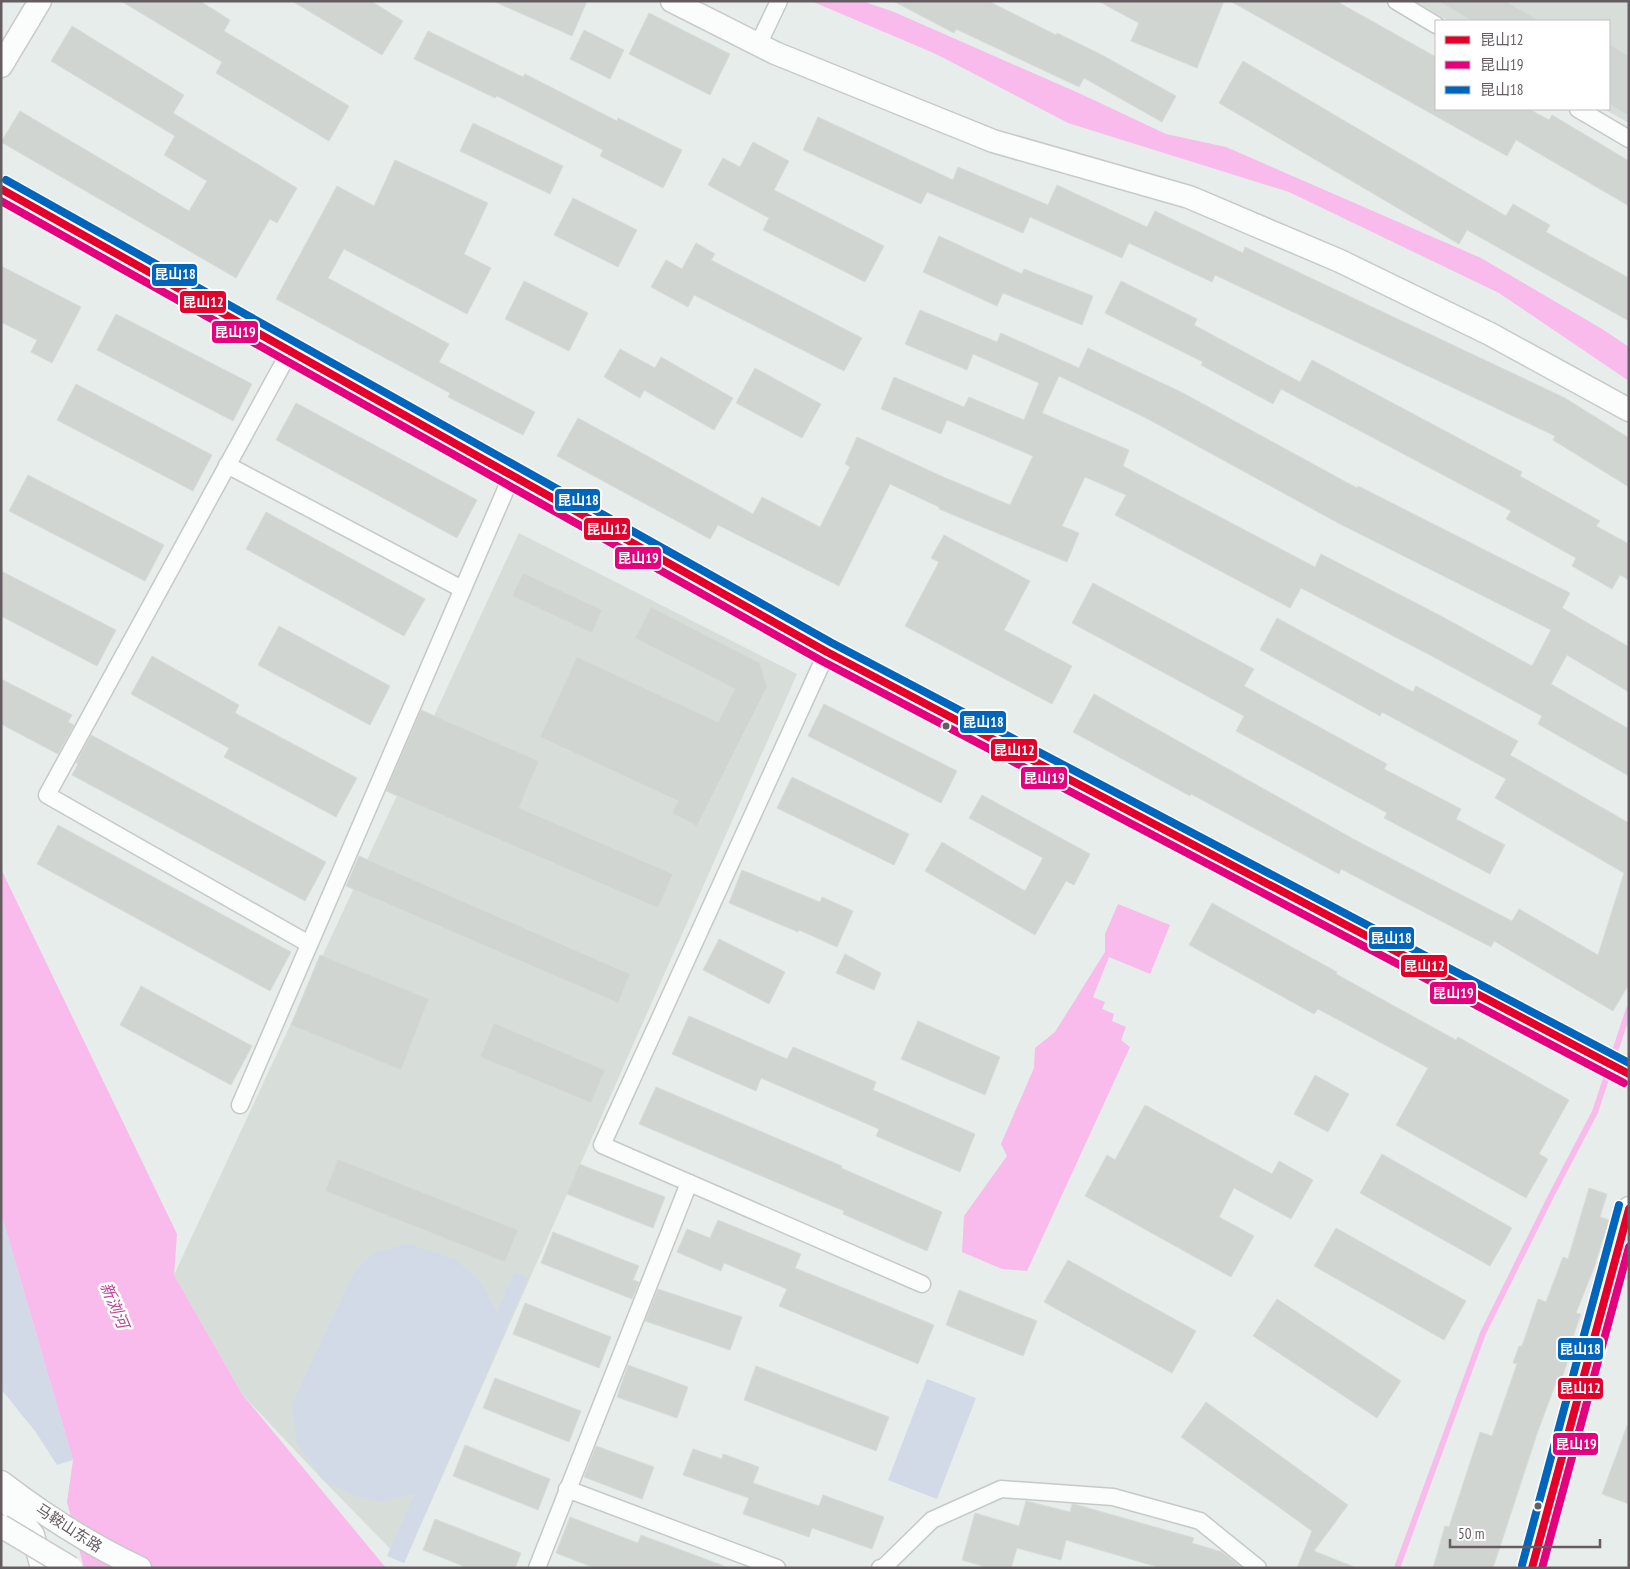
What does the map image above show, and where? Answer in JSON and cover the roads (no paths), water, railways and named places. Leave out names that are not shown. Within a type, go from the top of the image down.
[{"type":"street","points":[[1,66],[40,1]]},
{"type":"street","points":[[672,1],[774,53],[993,141],[1189,197],[1340,261],[1490,334],[1629,410]]},
{"type":"street","points":[[758,45],[779,1]]},
{"type":"street","points":[[1396,1],[1435,24]]},
{"type":"street","points":[[1580,110],[1629,139]]},
{"type":"street","points":[[1,189],[827,652],[1626,1073]]},
{"type":"street","points":[[290,351],[47,795],[310,944]]},
{"type":"street","points":[[227,465],[462,589]]},
{"type":"street","points":[[240,1105],[512,475]]},
{"type":"street","points":[[827,652],[602,1145],[922,1284]]},
{"type":"street","points":[[537,1568],[689,1183]]},
{"type":"street","points":[[1532,1568],[1629,1208]]},
{"type":"street","name":"马鞍山东路","points":[[1,1482],[106,1552],[140,1568]]},
{"type":"street","points":[[567,1489],[777,1568]]},
{"type":"street","points":[[880,1568],[884,1567],[932,1520],[1001,1490],[1113,1496],[1200,1521],[1258,1568]]},
{"type":"street","points":[[1,1494],[33,1535],[42,1568]]},
{"type":"street","points":[[1,1526],[71,1568]]},
{"type":"water","points":[[811,1],[862,1],[894,12],[1083,95],[1166,134],[1226,147],[1481,258],[1602,329],[1629,347],[1629,381],[1499,293],[1289,192],[1068,123],[936,54]]},
{"type":"water","name":"新浏河","points":[[1,869],[177,1234],[174,1275],[242,1394],[386,1568],[84,1568],[67,1502],[73,1460],[1,1218]]},
{"type":"water","points":[[1118,904],[1170,925],[1150,974],[1109,957],[1093,997],[1105,1002],[1102,1009],[1114,1014],[1112,1021],[1126,1027],[1121,1040],[1130,1047],[1027,1271],[1002,1269],[962,1252],[964,1216],[1007,1156],[1001,1144],[1034,1068],[1035,1048],[1055,1032],[1105,952],[1105,934]]},
{"type":"waterway","points":[[1397,1568],[1483,1333],[1595,1112],[1629,1009]]}]
